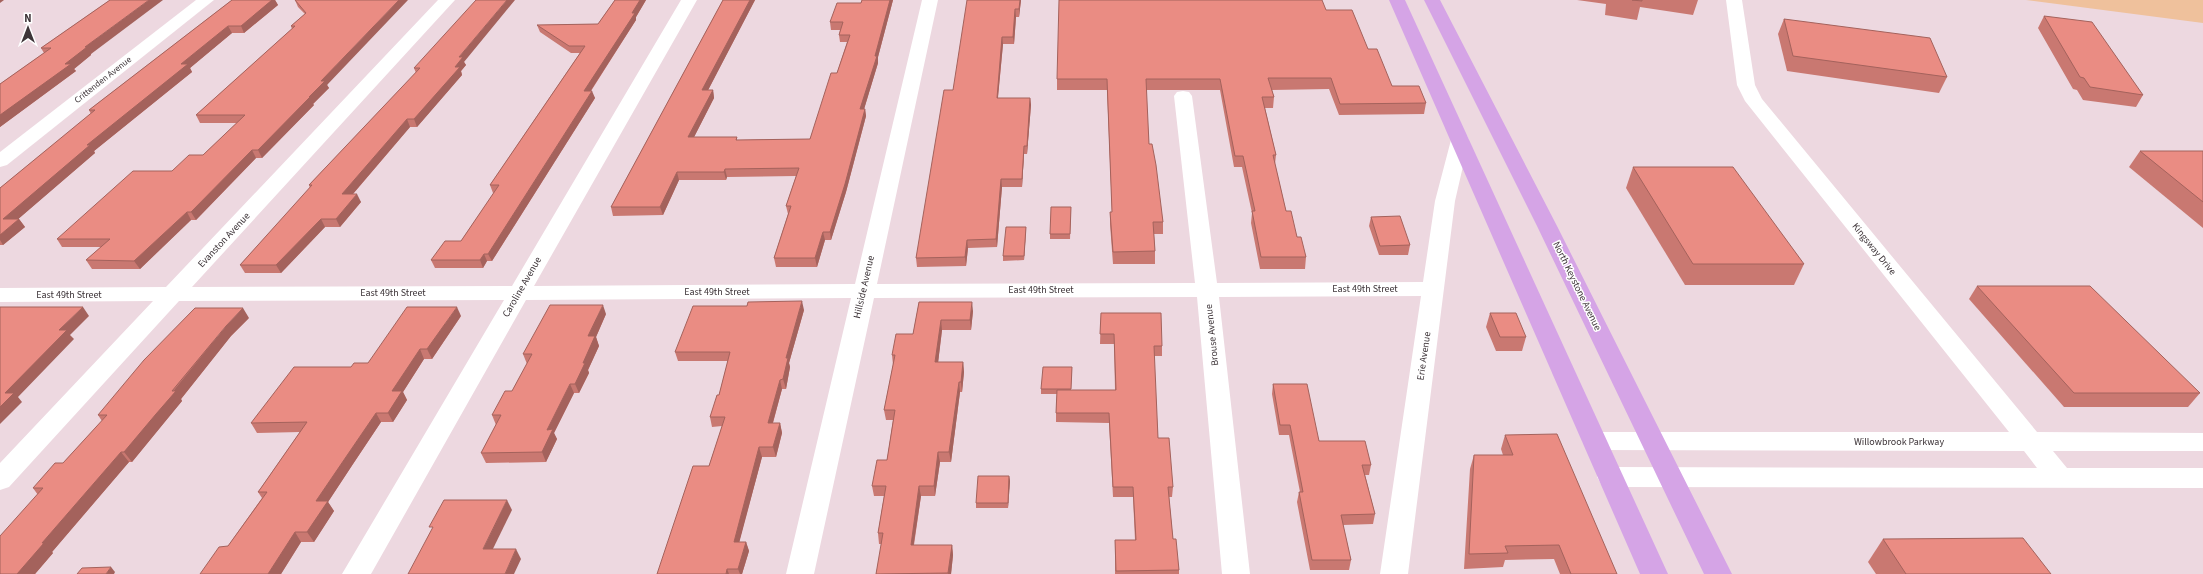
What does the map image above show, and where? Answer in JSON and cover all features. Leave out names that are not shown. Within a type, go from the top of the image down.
[{"type":"main road","points":[[1397,0],[1654,574]]},
{"type":"main road","name":"North Keystone Avenue","points":[[1432,0],[1572,276],[1669,477],[1718,574]]},
{"type":"street","name":"Crittenden Avenue","points":[[0,161],[206,0]]},
{"type":"street","name":"Evanston Avenue","points":[[0,480],[447,0]]},
{"type":"street","name":"Caroline Avenue","points":[[356,574],[688,0]]},
{"type":"street","name":"Hillside Avenue","points":[[800,574],[930,0]]},
{"type":"street","name":"Kingsway Drive","points":[[1734,0],[1746,85],[1754,101],[2060,478]]},
{"type":"street","name":"Brouse Avenue","points":[[1183,96],[1207,290],[1236,574]]},
{"type":"street","name":"Erie Avenue","points":[[1394,574],[1445,201],[1460,140]]},
{"type":"street","name":"East 49th Street","points":[[0,295],[1433,289]]},
{"type":"street","name":"Willowbrook Parkway","points":[[1595,441],[2203,442]]},
{"type":"street","points":[[1610,477],[2203,478]]},
{"type":"shaded area","points":[[2026,0],[2203,0],[2203,23]]},
{"type":"building","points":[[110,0],[149,0],[85,47],[87,47],[65,64],[71,64],[0,115],[0,84],[51,48],[41,48]]},
{"type":"building","points":[[232,0],[272,0],[241,26],[228,26],[181,64],[188,64],[87,145],[90,145],[3,219],[19,219],[0,235],[0,188],[95,110],[89,110]]},
{"type":"building","points":[[295,0],[399,0],[321,81],[325,81],[310,97],[258,150],[252,150],[191,212],[187,212],[134,261],[86,260],[110,239],[57,239],[133,171],[172,171],[189,155],[203,155],[245,115],[196,115],[295,26],[291,26],[306,13]]},
{"type":"building","points":[[476,0],[507,0],[459,57],[463,57],[455,67],[460,67],[414,119],[407,119],[342,194],[357,194],[336,219],[321,219],[276,265],[240,265],[312,185],[309,185],[420,68],[414,68]]},
{"type":"building","points":[[615,0],[640,0],[632,13],[635,13],[584,91],[592,91],[488,254],[484,254],[480,260],[431,260],[445,241],[461,241],[499,185],[490,185],[585,46],[569,46],[537,25],[598,24]]},
{"type":"building","points":[[723,0],[750,0],[702,90],[713,90],[688,137],[737,137],[736,140],[810,139],[831,73],[837,73],[850,35],[839,35],[843,22],[830,22],[837,3],[861,3],[862,0],[890,0],[875,56],[877,56],[860,109],[865,109],[845,184],[830,232],[823,232],[815,258],[774,258],[791,206],[786,206],[799,168],[725,169],[724,172],[677,172],[660,207],[611,207]]},
{"type":"building","points":[[967,0],[1020,0],[1019,9],[1015,9],[1013,37],[1002,37],[997,98],[1030,98],[1027,146],[1024,146],[1022,179],[1001,179],[996,239],[967,240],[965,257],[916,258],[944,90],[953,90]]},
{"type":"building","points":[[1059,0],[1322,0],[1326,10],[1352,10],[1368,49],[1377,49],[1392,86],[1419,86],[1426,103],[1340,104],[1331,78],[1268,78],[1274,97],[1262,97],[1276,155],[1273,155],[1286,211],[1291,211],[1297,237],[1301,237],[1306,257],[1261,257],[1252,211],[1255,211],[1243,156],[1235,156],[1220,79],[1146,79],[1149,144],[1152,144],[1156,165],[1163,222],[1153,222],[1155,251],[1113,252],[1110,212],[1112,212],[1107,79],[1057,79]]},
{"type":"building","points":[[2044,16],[2092,22],[2143,95],[2090,87],[2084,78],[2080,77]]},
{"type":"building","points":[[1784,19],[1930,38],[1947,77],[1793,56]]},
{"type":"building","points":[[2140,151],[2203,151],[2203,202]]},
{"type":"building","points":[[1633,167],[1733,167],[1804,264],[1693,264]]},
{"type":"building","points":[[1051,207],[1071,207],[1070,234],[1050,234]]},
{"type":"building","points":[[1400,216],[1410,245],[1380,246],[1371,217]]},
{"type":"building","points":[[1006,227],[1026,227],[1024,256],[1003,256]]},
{"type":"building","points":[[1977,286],[2090,286],[2200,393],[2074,393]]},
{"type":"building","points":[[802,301],[786,358],[788,358],[783,379],[780,380],[768,423],[780,423],[773,447],[759,447],[734,542],[746,542],[738,569],[727,569],[726,574],[657,574],[693,466],[709,466],[725,417],[710,417],[717,395],[719,395],[730,352],[675,352],[693,306],[747,306],[748,302]]},
{"type":"building","points":[[919,302],[972,302],[970,320],[941,320],[935,362],[963,362],[961,382],[959,382],[949,452],[938,452],[934,486],[919,486],[911,545],[952,545],[948,573],[876,574],[883,533],[878,533],[886,486],[872,486],[877,460],[887,460],[895,410],[884,410],[895,355],[892,355],[896,334],[913,334]]},
{"type":"building","points":[[550,305],[603,305],[588,336],[595,336],[583,363],[585,363],[575,384],[570,384],[547,430],[553,429],[542,452],[481,453],[501,415],[492,415],[505,391],[512,391],[532,354],[523,354]]},
{"type":"building","points":[[0,307],[83,307],[59,330],[67,330],[5,393],[14,393],[0,407]]},
{"type":"building","points":[[407,307],[457,307],[427,349],[420,349],[392,391],[402,391],[388,413],[376,413],[316,501],[328,501],[307,532],[295,532],[268,574],[200,574],[219,547],[228,546],[267,492],[258,492],[307,422],[251,423],[294,367],[351,367],[354,363],[368,363]]},
{"type":"building","points":[[195,308],[243,308],[226,326],[172,391],[176,391],[124,452],[121,452],[17,574],[0,574],[0,536],[43,488],[33,488],[55,463],[63,463],[107,415],[98,415],[144,360]]},
{"type":"building","points":[[1101,313],[1161,313],[1162,346],[1154,346],[1158,438],[1169,438],[1173,487],[1168,487],[1173,539],[1176,539],[1179,570],[1116,571],[1115,540],[1136,540],[1133,487],[1113,487],[1109,413],[1056,413],[1057,390],[1116,390],[1114,334],[1100,334]]},
{"type":"building","points":[[1490,313],[1516,313],[1526,337],[1500,337]]},
{"type":"building","points":[[1043,367],[1072,367],[1071,389],[1041,389]]},
{"type":"building","points":[[1273,384],[1307,384],[1319,441],[1365,441],[1371,465],[1362,465],[1375,514],[1341,515],[1351,560],[1312,560],[1299,492],[1303,492],[1290,425],[1280,425]]},
{"type":"building","points":[[1557,434],[1617,574],[1571,574],[1559,545],[1505,546],[1508,553],[1469,554],[1474,455],[1513,455],[1505,435]]},
{"type":"building","points":[[978,476],[1009,476],[1008,503],[976,503]]},
{"type":"building","points":[[444,500],[507,500],[483,549],[516,549],[505,574],[408,574],[433,527],[429,527]]},
{"type":"building","points":[[2023,538],[2051,574],[1906,574],[1883,539]]},
{"type":"building","points":[[111,567],[106,574],[77,574],[82,568]]}]
